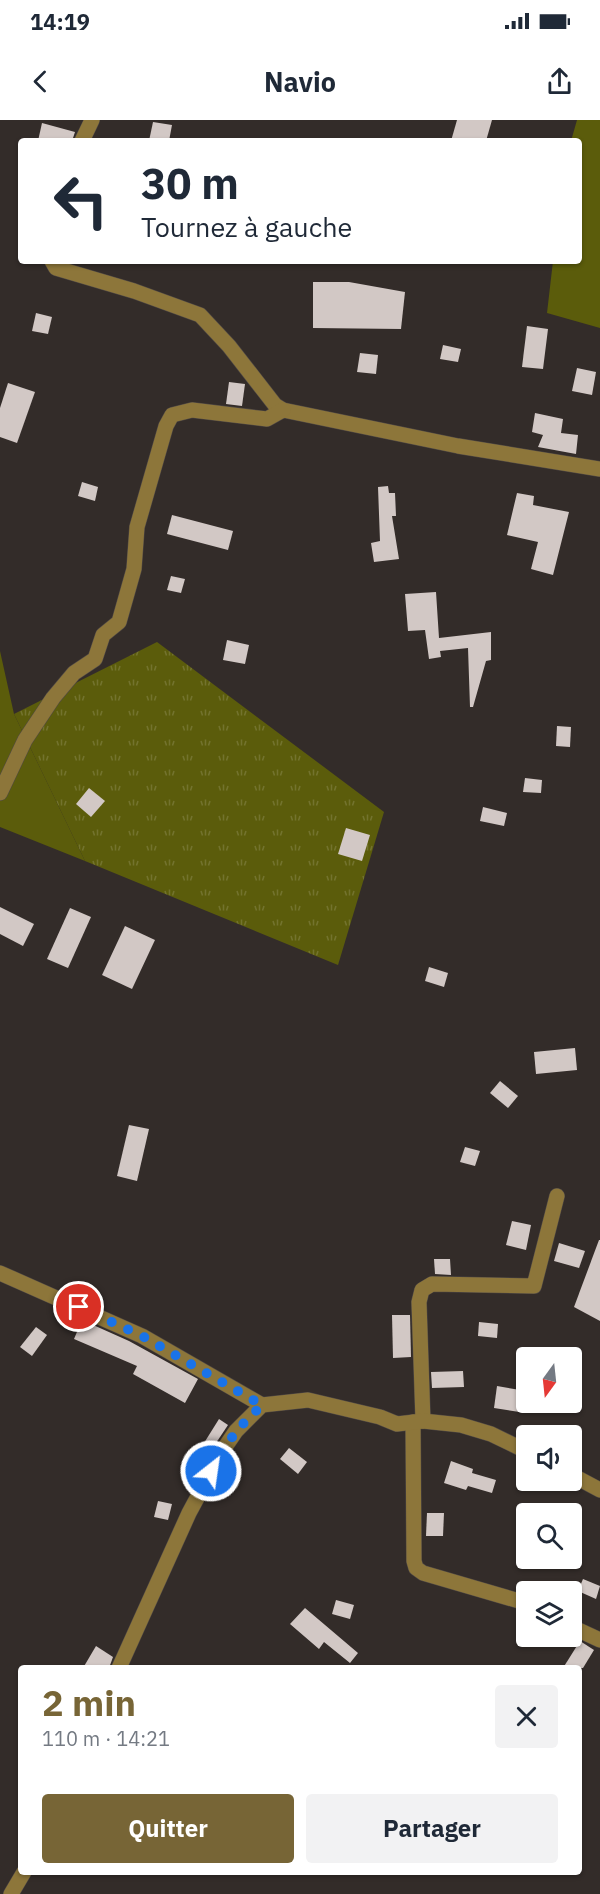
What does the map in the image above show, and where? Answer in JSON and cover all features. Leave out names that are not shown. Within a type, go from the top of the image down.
[{"type":"street","points":[[83,138],[92,120]]},
{"type":"street","points":[[54,264],[56,268],[134,291],[200,315],[229,346],[275,405],[283,410],[458,446],[600,469]]},
{"type":"street","points":[[0,794],[25,740],[53,698],[74,673],[95,658],[104,635],[119,622],[134,568],[137,527],[166,426],[172,415],[192,410],[267,419],[283,410]]},
{"type":"street","points":[[516,1600],[423,1573],[414,1561],[419,1302],[422,1290],[432,1284],[534,1286],[557,1196]]},
{"type":"street","points":[[0,1273],[142,1336],[262,1405],[308,1400],[380,1417],[397,1424],[418,1422],[460,1425],[490,1434],[516,1446]]},
{"type":"street","points":[[120,1665],[189,1513],[223,1450],[236,1431],[262,1405]]},
{"type":"street","points":[[582,1480],[600,1490]]},
{"type":"street","points":[[582,1632],[600,1640]]},
{"type":"street","points":[[11,1894],[22,1875]]},
{"type":"green space","points":[[577,120],[600,120],[600,328],[547,313],[553,264],[582,264],[582,138],[572,138]]},
{"type":"green space","points":[[157,642],[384,812],[338,965],[85,861],[14,714]]},
{"type":"green space","points":[[0,651],[14,714],[85,861],[0,827]]},
{"type":"building","points":[[457,120],[492,120],[487,138],[452,138]]},
{"type":"building","points":[[153,122],[172,125],[170,138],[150,138]]},
{"type":"building","points":[[42,123],[75,132],[73,138],[39,138]]},
{"type":"building","points":[[313,282],[349,282],[405,292],[401,329],[313,328]]},
{"type":"building","points":[[36,313],[52,317],[48,334],[32,331]]},
{"type":"building","points":[[527,326],[548,329],[543,369],[522,367]]},
{"type":"building","points":[[443,345],[461,349],[458,362],[440,359]]},
{"type":"building","points":[[360,353],[378,355],[376,374],[357,372]]},
{"type":"building","points":[[577,368],[596,372],[592,395],[572,391]]},
{"type":"building","points":[[229,382],[245,384],[242,406],[226,404]]},
{"type":"building","points":[[8,383],[35,392],[17,443],[0,437],[0,408]]},
{"type":"building","points":[[535,413],[563,419],[561,433],[578,435],[576,454],[538,447],[543,435],[532,432]]},
{"type":"building","points":[[82,482],[98,487],[95,501],[78,496]]},
{"type":"building","points":[[388,486],[389,493],[395,493],[396,516],[392,516],[399,559],[374,562],[371,543],[380,541],[378,487]]},
{"type":"building","points":[[517,493],[534,496],[533,505],[569,512],[553,575],[531,569],[538,542],[507,535]]},
{"type":"building","points":[[172,515],[233,531],[228,550],[167,534]]},
{"type":"building","points":[[171,576],[185,579],[181,593],[167,590]]},
{"type":"building","points":[[436,592],[439,638],[491,632],[491,660],[486,661],[473,707],[470,707],[468,648],[440,651],[441,657],[429,659],[425,630],[408,631],[405,594]]},
{"type":"building","points":[[227,640],[249,645],[245,664],[223,660]]},
{"type":"building","points":[[557,726],[571,727],[570,747],[556,746]]},
{"type":"building","points":[[525,778],[542,780],[541,793],[523,792]]},
{"type":"building","points":[[89,788],[105,801],[91,817],[76,804]]},
{"type":"building","points":[[483,807],[507,813],[504,826],[480,821]]},
{"type":"building","points":[[346,828],[370,835],[362,861],[338,854]]},
{"type":"building","points":[[0,907],[34,924],[23,946],[0,934]]},
{"type":"building","points":[[70,908],[91,917],[68,968],[47,959]]},
{"type":"building","points":[[125,926],[155,940],[132,989],[102,975]]},
{"type":"building","points":[[429,967],[448,973],[444,987],[425,981]]},
{"type":"building","points":[[575,1048],[577,1070],[536,1074],[534,1052]]},
{"type":"building","points":[[500,1081],[518,1096],[508,1108],[490,1093]]},
{"type":"building","points":[[129,1125],[149,1129],[137,1181],[117,1176]]},
{"type":"building","points":[[465,1147],[480,1151],[475,1166],[460,1162]]},
{"type":"building","points":[[512,1221],[531,1225],[526,1250],[506,1245]]},
{"type":"building","points":[[600,1240],[600,1321],[574,1307]]},
{"type":"building","points":[[559,1243],[585,1251],[579,1268],[554,1261]]},
{"type":"building","points":[[434,1259],[450,1259],[451,1275],[435,1274]]},
{"type":"building","points":[[392,1315],[410,1315],[411,1357],[393,1358]]},
{"type":"building","points":[[82,1320],[129,1341],[198,1379],[185,1403],[133,1374],[137,1366],[74,1339]]},
{"type":"building","points":[[479,1322],[498,1324],[497,1338],[478,1336]]},
{"type":"building","points":[[36,1327],[47,1335],[32,1356],[20,1347]]},
{"type":"building","points":[[463,1371],[464,1387],[432,1388],[431,1372]]},
{"type":"building","points":[[497,1386],[516,1389],[516,1411],[494,1408]]},
{"type":"building","points":[[219,1419],[228,1425],[212,1449],[204,1443]]},
{"type":"building","points":[[289,1448],[307,1462],[298,1474],[280,1459]]},
{"type":"building","points":[[451,1461],[473,1469],[472,1473],[496,1480],[492,1493],[468,1486],[466,1490],[444,1483]]},
{"type":"building","points":[[158,1501],[172,1504],[168,1520],[154,1517]]},
{"type":"building","points":[[427,1513],[444,1513],[443,1536],[426,1536]]},
{"type":"building","points":[[583,1579],[600,1586],[596,1599],[582,1593]]},
{"type":"building","points":[[336,1600],[354,1605],[350,1619],[332,1614]]},
{"type":"building","points":[[305,1608],[358,1653],[350,1663],[324,1642],[319,1649],[290,1624]]},
{"type":"building","points":[[582,1642],[594,1650],[583,1668],[582,1665],[565,1665],[576,1647],[582,1647]]},
{"type":"building","points":[[96,1646],[113,1657],[110,1665],[85,1665]]},
{"type":"route","points":[[79,1307],[142,1336],[262,1405],[236,1431],[211,1471]]}]
